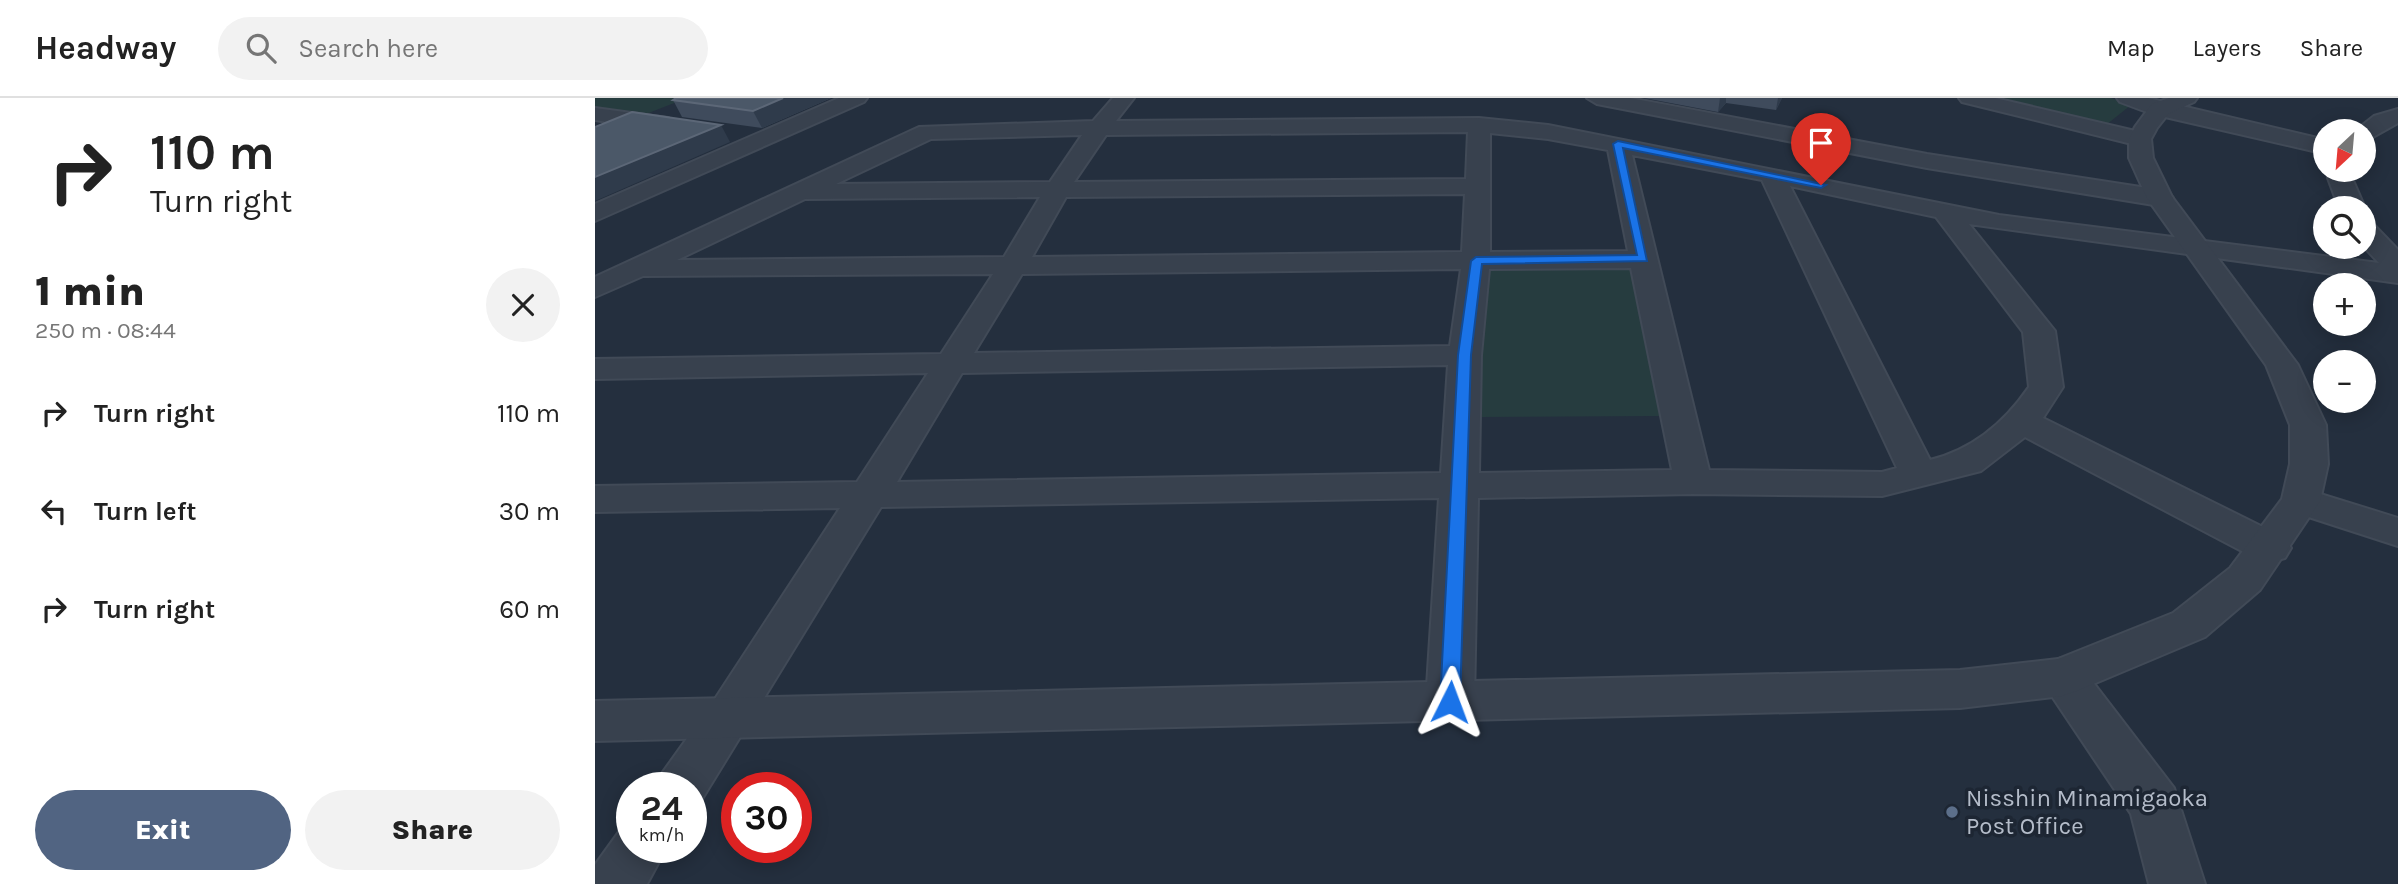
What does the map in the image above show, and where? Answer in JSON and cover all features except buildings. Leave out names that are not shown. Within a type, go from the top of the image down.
[{"type":"street","points":[[595,214],[857,98]]},
{"type":"street","points":[[692,772],[728,719],[1013,265],[1055,192],[1097,128],[1124,98]]},
{"type":"street","points":[[1597,98],[1927,161],[2160,198]]},
{"type":"street","points":[[1969,98],[2140,139]]},
{"type":"street","points":[[2127,98],[2160,109],[2313,144]]},
{"type":"street","points":[[595,721],[1960,689],[2062,677],[2189,625],[2245,579],[2270,548],[2301,501],[2309,464],[2308,425],[2282,365],[2160,198],[2141,158],[2140,139],[2146,127],[2160,109],[2187,98]]},
{"type":"street","points":[[595,114],[643,122]]},
{"type":"street","points":[[2377,125],[2398,116]]},
{"type":"street","points":[[607,136],[643,122],[682,117]]},
{"type":"street","points":[[1450,702],[1465,355],[1476,261],[1478,186],[1490,120]]},
{"type":"street","points":[[595,288],[927,132],[1490,120],[1999,223],[2398,274]]},
{"type":"street","points":[[726,133],[767,138]]},
{"type":"street","points":[[1618,144],[1693,482]]},
{"type":"street","points":[[1772,175],[1919,475]]},
{"type":"street","points":[[800,192],[1055,192],[1478,186]]},
{"type":"street","points":[[595,499],[870,493],[1459,488],[1693,482],[1882,484],[1968,463],[2023,422],[2046,387],[2039,331],[1945,212]]},
{"type":"street","points":[[2376,243],[2398,267]]},
{"type":"street","points":[[634,270],[1643,259]]},
{"type":"street","points":[[595,369],[1465,355]]},
{"type":"street","points":[[2023,422],[2270,548]]},
{"type":"street","points":[[2301,501],[2398,532]]},
{"type":"street","points":[[2062,677],[2155,805],[2177,884]]},
{"type":"street","points":[[615,884],[629,863]]},
{"type":"green space","points":[[595,98],[687,98],[646,114],[595,108]]},
{"type":"green space","points":[[2003,98],[2111,98],[2131,105],[2106,125]]},
{"type":"green space","points":[[1635,268],[1661,416],[1480,417],[1485,269]]},
{"type":"place","name":"Nisshin Minamigaoka Post Office","points":[[1952,812]]},
{"type":"route","points":[[1450,702],[1465,355],[1476,261],[1643,259],[1618,144],[1821,185]]}]
